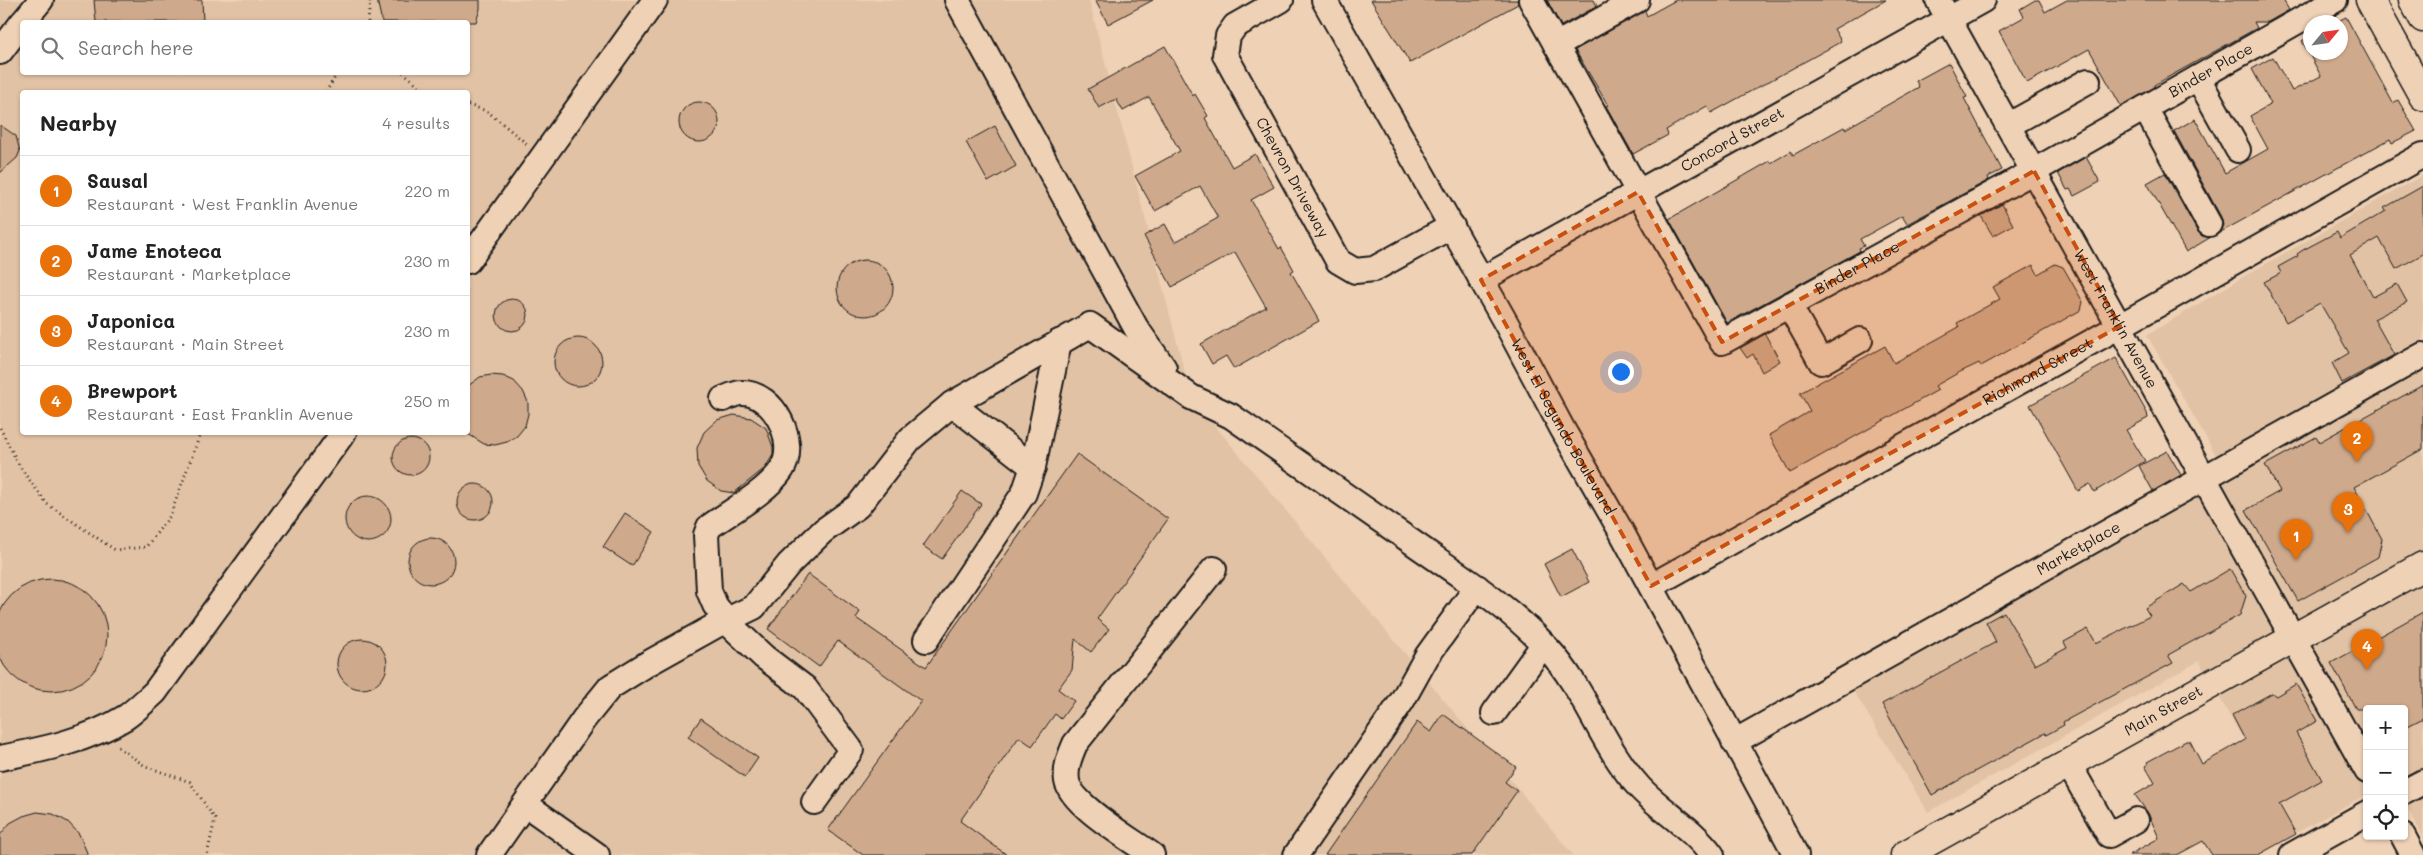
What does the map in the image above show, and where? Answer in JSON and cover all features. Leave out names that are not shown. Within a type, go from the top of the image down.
[{"type":"main road","points":[[2370,0],[2423,96]]},
{"type":"main road","points":[[2413,0],[2423,18]]},
{"type":"main road","name":"Main Street","points":[[1905,855],[2423,566]]},
{"type":"street","points":[[25,20],[41,0]]},
{"type":"street","points":[[470,258],[655,0]]},
{"type":"street","points":[[957,0],[1136,328],[1162,366],[1191,397]]},
{"type":"street","name":"Chevron Driveway","points":[[1281,0],[1235,26],[1228,36],[1225,55],[1338,261],[1355,271],[1374,269],[1452,226]]},
{"type":"street","name":"West El Segundo Boulevard","points":[[1324,0],[1452,226],[1651,586],[1796,855]]},
{"type":"street","name":"Binder Place","points":[[1531,0],[1722,342],[2034,171],[2335,0]]},
{"type":"street","points":[[1556,45],[1637,0]]},
{"type":"street","name":"Concord Street","points":[[1481,280],[1638,192],[1944,9],[1983,0]]},
{"type":"street","name":"West Franklin Avenue","points":[[1944,9],[2363,764]]},
{"type":"street","points":[[0,52],[20,27]]},
{"type":"street","points":[[2198,78],[2238,150]]},
{"type":"street","points":[[2008,125],[2088,81]]},
{"type":"street","points":[[2145,108],[2209,224]]},
{"type":"street","name":"Richmond Street","points":[[1651,586],[2120,326],[2423,155]]},
{"type":"street","points":[[1789,306],[1821,362],[1860,340]]},
{"type":"street","points":[[489,855],[584,718],[610,687],[647,664],[754,607],[789,564],[823,531],[858,506],[910,439],[952,404],[1090,325],[1191,397],[1231,416],[1477,587],[1522,624],[1568,674],[1617,758],[1640,788],[1700,839],[1712,855]]},
{"type":"street","points":[[926,640],[1024,492],[1033,467],[1059,342]]},
{"type":"street","name":"Marketplace","points":[[1734,742],[2423,355]]},
{"type":"street","points":[[723,399],[741,393],[756,396],[771,408],[786,436],[788,453],[782,469],[767,486],[709,527],[706,535],[708,591],[726,621],[764,657],[806,688],[851,750],[814,802]]},
{"type":"street","points":[[952,404],[1033,467]]},
{"type":"street","points":[[0,758],[38,751],[94,732],[126,717],[155,692],[342,435]]},
{"type":"street","points":[[1152,855],[1081,805],[1067,783],[1066,767],[1075,744],[1214,569]]},
{"type":"street","points":[[1296,855],[1402,701],[1427,656],[1477,587]]},
{"type":"street","points":[[1494,713],[1543,645]]},
{"type":"street","points":[[2068,763],[2109,835],[2136,820]]},
{"type":"street","points":[[2408,790],[2423,782]]},
{"type":"street","points":[[525,804],[597,855]]},
{"type":"street","points":[[2292,855],[2363,815]]},
{"type":"street","points":[[2405,840],[2413,855]]},
{"type":"path","points":[[368,20],[370,0]]},
{"type":"path","points":[[327,90],[336,75]]},
{"type":"path","points":[[406,75],[424,90]]},
{"type":"path","points":[[470,106],[487,111],[542,157]]},
{"type":"path","points":[[0,428],[20,467],[47,504],[115,550],[146,547],[170,516],[200,435]]},
{"type":"path","points":[[94,732],[145,766],[190,782],[215,819],[207,855]]},
{"type":"highlighted area","points":[[2034,171],[2120,326],[1651,586],[1481,280],[1638,192],[1722,342]]},
{"type":"shaded area","points":[[0,0],[1089,0],[1191,397],[1573,855],[0,855]]},
{"type":"shaded area","points":[[2423,175],[2423,836],[2408,810],[2408,705],[2363,705],[2363,796],[2296,833],[2199,661],[1928,812],[1849,684],[2228,476],[2147,335],[2253,271]]},
{"type":"building","points":[[94,0],[202,0],[203,20],[96,20]]},
{"type":"building","points":[[377,0],[480,0],[480,9],[476,22],[470,22],[470,20],[382,20]]},
{"type":"building","points":[[1095,0],[1153,0],[1108,24]]},
{"type":"building","points":[[1371,0],[1517,0],[1518,4],[1410,63]]},
{"type":"building","points":[[1547,0],[1594,0],[1597,6],[1561,26]]},
{"type":"building","points":[[1676,0],[1886,0],[1834,29],[1841,41],[1835,45],[1711,113],[1707,106],[1666,130],[1668,135],[1633,154],[1606,106],[1608,105],[1575,50],[1645,11],[1647,16]]},
{"type":"building","points":[[2035,0],[2039,0],[2045,12],[2067,0],[2283,0],[2289,10],[2268,22],[2254,22],[2257,28],[2154,85],[2155,87],[2121,106],[2089,49],[2027,83],[1999,31],[2024,17],[2020,9]]},
{"type":"building","points":[[2348,21],[2393,103],[2398,100],[2416,131],[2392,143],[2390,139],[2219,233],[2223,225],[2221,217],[2174,131],[2195,119],[2225,173],[2268,149],[2250,116],[2271,104],[2252,69],[2273,57],[2292,91],[2321,76],[2312,60],[2348,60]]},
{"type":"building","points":[[1165,46],[1193,96],[1195,94],[1208,116],[1205,118],[1232,167],[1255,154],[1274,187],[1251,200],[1279,249],[1281,247],[1294,270],[1291,272],[1319,321],[1234,369],[1226,356],[1212,364],[1201,344],[1266,307],[1235,252],[1172,287],[1144,236],[1165,224],[1175,242],[1218,218],[1200,186],[1155,211],[1135,176],[1180,151],[1149,97],[1123,111],[1116,99],[1099,108],[1088,89]]},
{"type":"building","points":[[1949,63],[1967,97],[1964,98],[2002,170],[1988,177],[1989,180],[1907,224],[1902,216],[1860,239],[1864,246],[1859,248],[1860,251],[1727,323],[1669,219],[1770,161],[1771,163],[1791,151],[1793,155],[1844,127],[1845,129],[1919,87],[1916,81]]},
{"type":"building","points":[[703,102],[710,105],[716,111],[719,122],[718,130],[710,139],[703,142],[695,142],[688,139],[680,130],[679,118],[682,111],[691,103]]},
{"type":"building","points":[[0,125],[16,136],[20,151],[17,158],[0,173]]},
{"type":"building","points":[[995,126],[1016,166],[988,182],[966,142]]},
{"type":"building","points":[[2086,157],[2100,182],[2074,196],[2070,189],[2067,190],[2058,173]]},
{"type":"building","points":[[2165,173],[2197,231],[2202,236],[2211,237],[2186,252],[2147,183]]},
{"type":"building","points":[[2423,186],[2423,254],[2396,269],[2379,238],[2350,255],[2373,297],[2397,284],[2407,302],[2374,319],[2394,355],[2342,383],[2332,363],[2349,353],[2320,303],[2286,322],[2264,282],[2281,273],[2278,267],[2298,256],[2297,254],[2303,250],[2337,232],[2340,238],[2386,211],[2384,208]]},
{"type":"building","points":[[2002,204],[2013,225],[1993,236],[1981,216]]},
{"type":"building","points":[[859,260],[871,260],[881,264],[889,272],[893,288],[889,304],[881,312],[871,316],[859,316],[849,312],[841,304],[837,294],[837,282],[841,272],[849,264]]},
{"type":"building","points":[[2055,264],[2063,267],[2083,302],[2081,310],[1981,366],[1979,363],[1958,373],[1935,386],[1938,390],[1790,473],[1769,435],[1810,411],[1800,393],[1885,346],[1894,363],[1959,327],[1957,323],[2000,299],[1993,287],[2033,265],[2038,274]]},
{"type":"building","points":[[512,299],[518,300],[523,304],[527,309],[527,321],[523,326],[518,330],[512,331],[506,330],[501,326],[497,321],[496,315],[497,309],[501,304],[506,300]]},
{"type":"building","points":[[1765,334],[1780,361],[1762,372],[1753,354],[1747,358],[1740,348]]},
{"type":"building","points":[[573,338],[583,338],[592,342],[598,348],[602,362],[598,376],[592,382],[583,386],[573,386],[564,382],[558,376],[554,367],[554,357],[558,348],[564,342]]},
{"type":"building","points":[[2116,358],[2147,413],[2148,418],[2126,430],[2145,461],[2094,492],[2090,484],[2078,491],[2030,405]]},
{"type":"building","points":[[491,375],[503,376],[514,381],[523,391],[528,402],[525,426],[517,436],[507,442],[495,445],[484,444],[470,435],[470,384],[480,377]]},
{"type":"building","points":[[2423,385],[2423,449],[2354,487],[2382,539],[2378,557],[2298,601],[2246,510],[2280,491],[2265,465],[2316,437],[2319,442]]},
{"type":"building","points":[[734,415],[751,418],[766,428],[773,447],[773,455],[765,468],[734,493],[721,491],[707,481],[698,466],[697,448],[704,432],[717,420]]},
{"type":"building","points":[[411,439],[418,440],[424,444],[428,450],[428,464],[424,470],[418,474],[411,475],[404,474],[398,470],[394,464],[393,457],[394,450],[398,444],[404,440]]},
{"type":"building","points":[[2167,451],[2181,475],[2153,491],[2139,466]]},
{"type":"building","points":[[1077,454],[1168,519],[1097,619],[1109,629],[1091,652],[1075,639],[1072,670],[1058,689],[1074,701],[1061,719],[1055,714],[1032,746],[1019,737],[960,821],[1007,855],[863,855],[828,830],[921,701],[838,641],[819,667],[768,629],[808,574],[860,612],[856,618],[926,667]]},
{"type":"building","points":[[475,484],[482,485],[488,489],[492,495],[492,509],[488,515],[482,519],[475,520],[468,519],[462,515],[458,509],[457,502],[458,495],[462,489],[468,485]]},
{"type":"building","points":[[962,491],[981,504],[942,559],[923,546]]},
{"type":"building","points":[[373,496],[385,502],[390,510],[390,528],[385,536],[377,541],[363,542],[351,536],[346,528],[345,514],[351,502],[359,497]]},
{"type":"building","points":[[625,513],[654,532],[632,566],[603,547]]},
{"type":"building","points":[[436,538],[448,544],[453,552],[453,570],[448,578],[440,583],[426,584],[414,578],[409,570],[408,556],[414,544],[422,539]]},
{"type":"building","points":[[1572,549],[1589,582],[1561,597],[1544,564]]},
{"type":"building","points":[[2230,569],[2246,596],[2240,615],[2168,655],[2173,663],[2063,722],[2064,725],[2046,735],[2045,733],[1932,795],[1882,704],[1996,642],[1986,622],[2004,612],[2035,665],[2067,648],[2064,642],[2088,629],[2096,643],[2150,616],[2145,608],[2184,584],[2191,592]]},
{"type":"building","points":[[51,579],[62,581],[82,589],[97,604],[107,635],[105,646],[97,666],[82,681],[62,689],[51,691],[40,689],[20,681],[5,666],[-1,653],[-1,617],[5,604],[20,589],[40,581]]},
{"type":"building","points":[[2423,612],[2423,718],[2408,726],[2408,705],[2363,705],[2363,709],[2356,709],[2331,663]]},
{"type":"building","points":[[357,639],[367,639],[380,646],[387,659],[387,669],[380,682],[367,689],[357,689],[348,685],[341,678],[337,669],[337,659],[341,650],[348,643]]},
{"type":"building","points":[[2296,684],[2317,721],[2296,733],[2322,780],[2279,804],[2296,834],[2258,855],[2212,855],[2203,841],[2177,855],[2129,855],[2159,838],[2148,813],[2135,795],[2155,783],[2145,766],[2148,764],[2147,762],[2186,741],[2190,741],[2202,764],[2245,740],[2232,715],[2272,693],[2276,696]]},
{"type":"building","points":[[1443,714],[1516,767],[1505,782],[1517,791],[1472,855],[1325,855],[1417,722],[1431,732]]},
{"type":"building","points":[[701,718],[758,758],[745,777],[688,737]]},
{"type":"building","points":[[37,812],[53,814],[68,822],[79,834],[88,855],[0,855],[0,835],[10,823],[23,816]]},
{"type":"place","name":"Jame Enoteca","points":[[2357,462]]},
{"type":"place","name":"Japonica","points":[[2348,533]]},
{"type":"place","name":"Sausal","points":[[2296,560]]},
{"type":"place","name":"Brewport","points":[[2367,670]]}]
